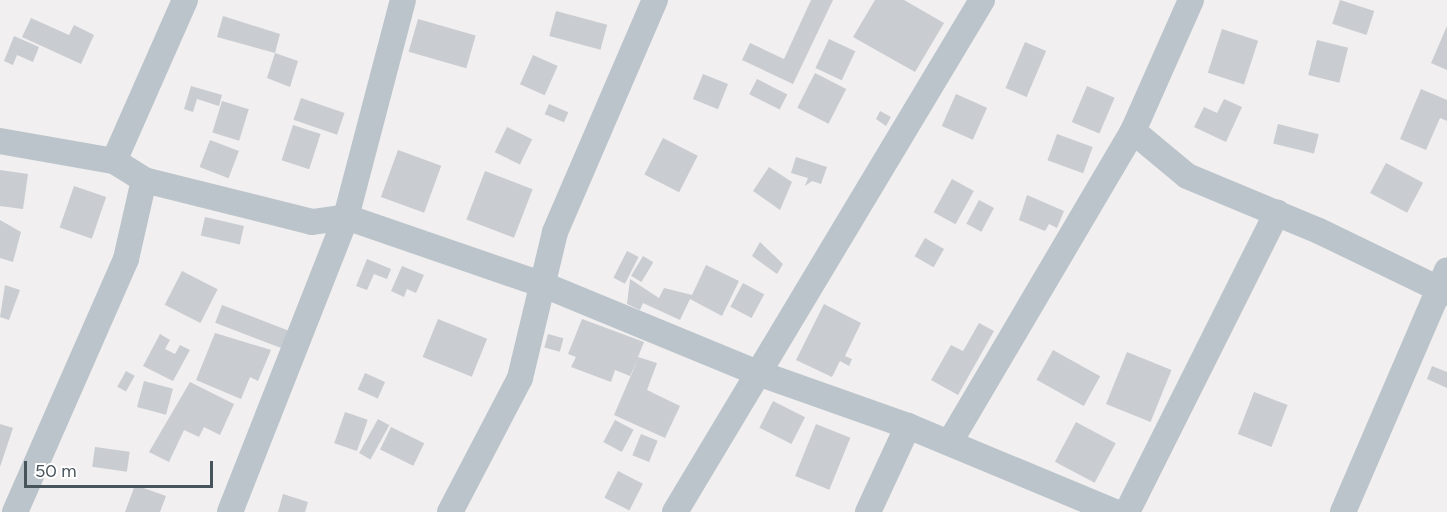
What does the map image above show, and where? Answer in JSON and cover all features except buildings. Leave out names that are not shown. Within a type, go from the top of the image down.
[{"type":"street","points":[[114,161],[184,0]]},
{"type":"street","points":[[230,512],[346,217],[403,0]]},
{"type":"street","points":[[450,512],[520,378],[555,232],[655,0]]},
{"type":"street","points":[[675,512],[982,0]]},
{"type":"street","points":[[951,440],[1133,131],[1191,0]]},
{"type":"street","points":[[1133,131],[1187,176],[1444,284],[1343,512]]},
{"type":"street","points":[[0,141],[114,161],[144,180],[312,222],[346,217],[544,285],[758,373],[951,440],[1115,512]]},
{"type":"street","points":[[15,512],[126,259],[144,180]]},
{"type":"street","points":[[1127,512],[1277,213]]},
{"type":"street","points":[[868,512],[908,426]]}]
